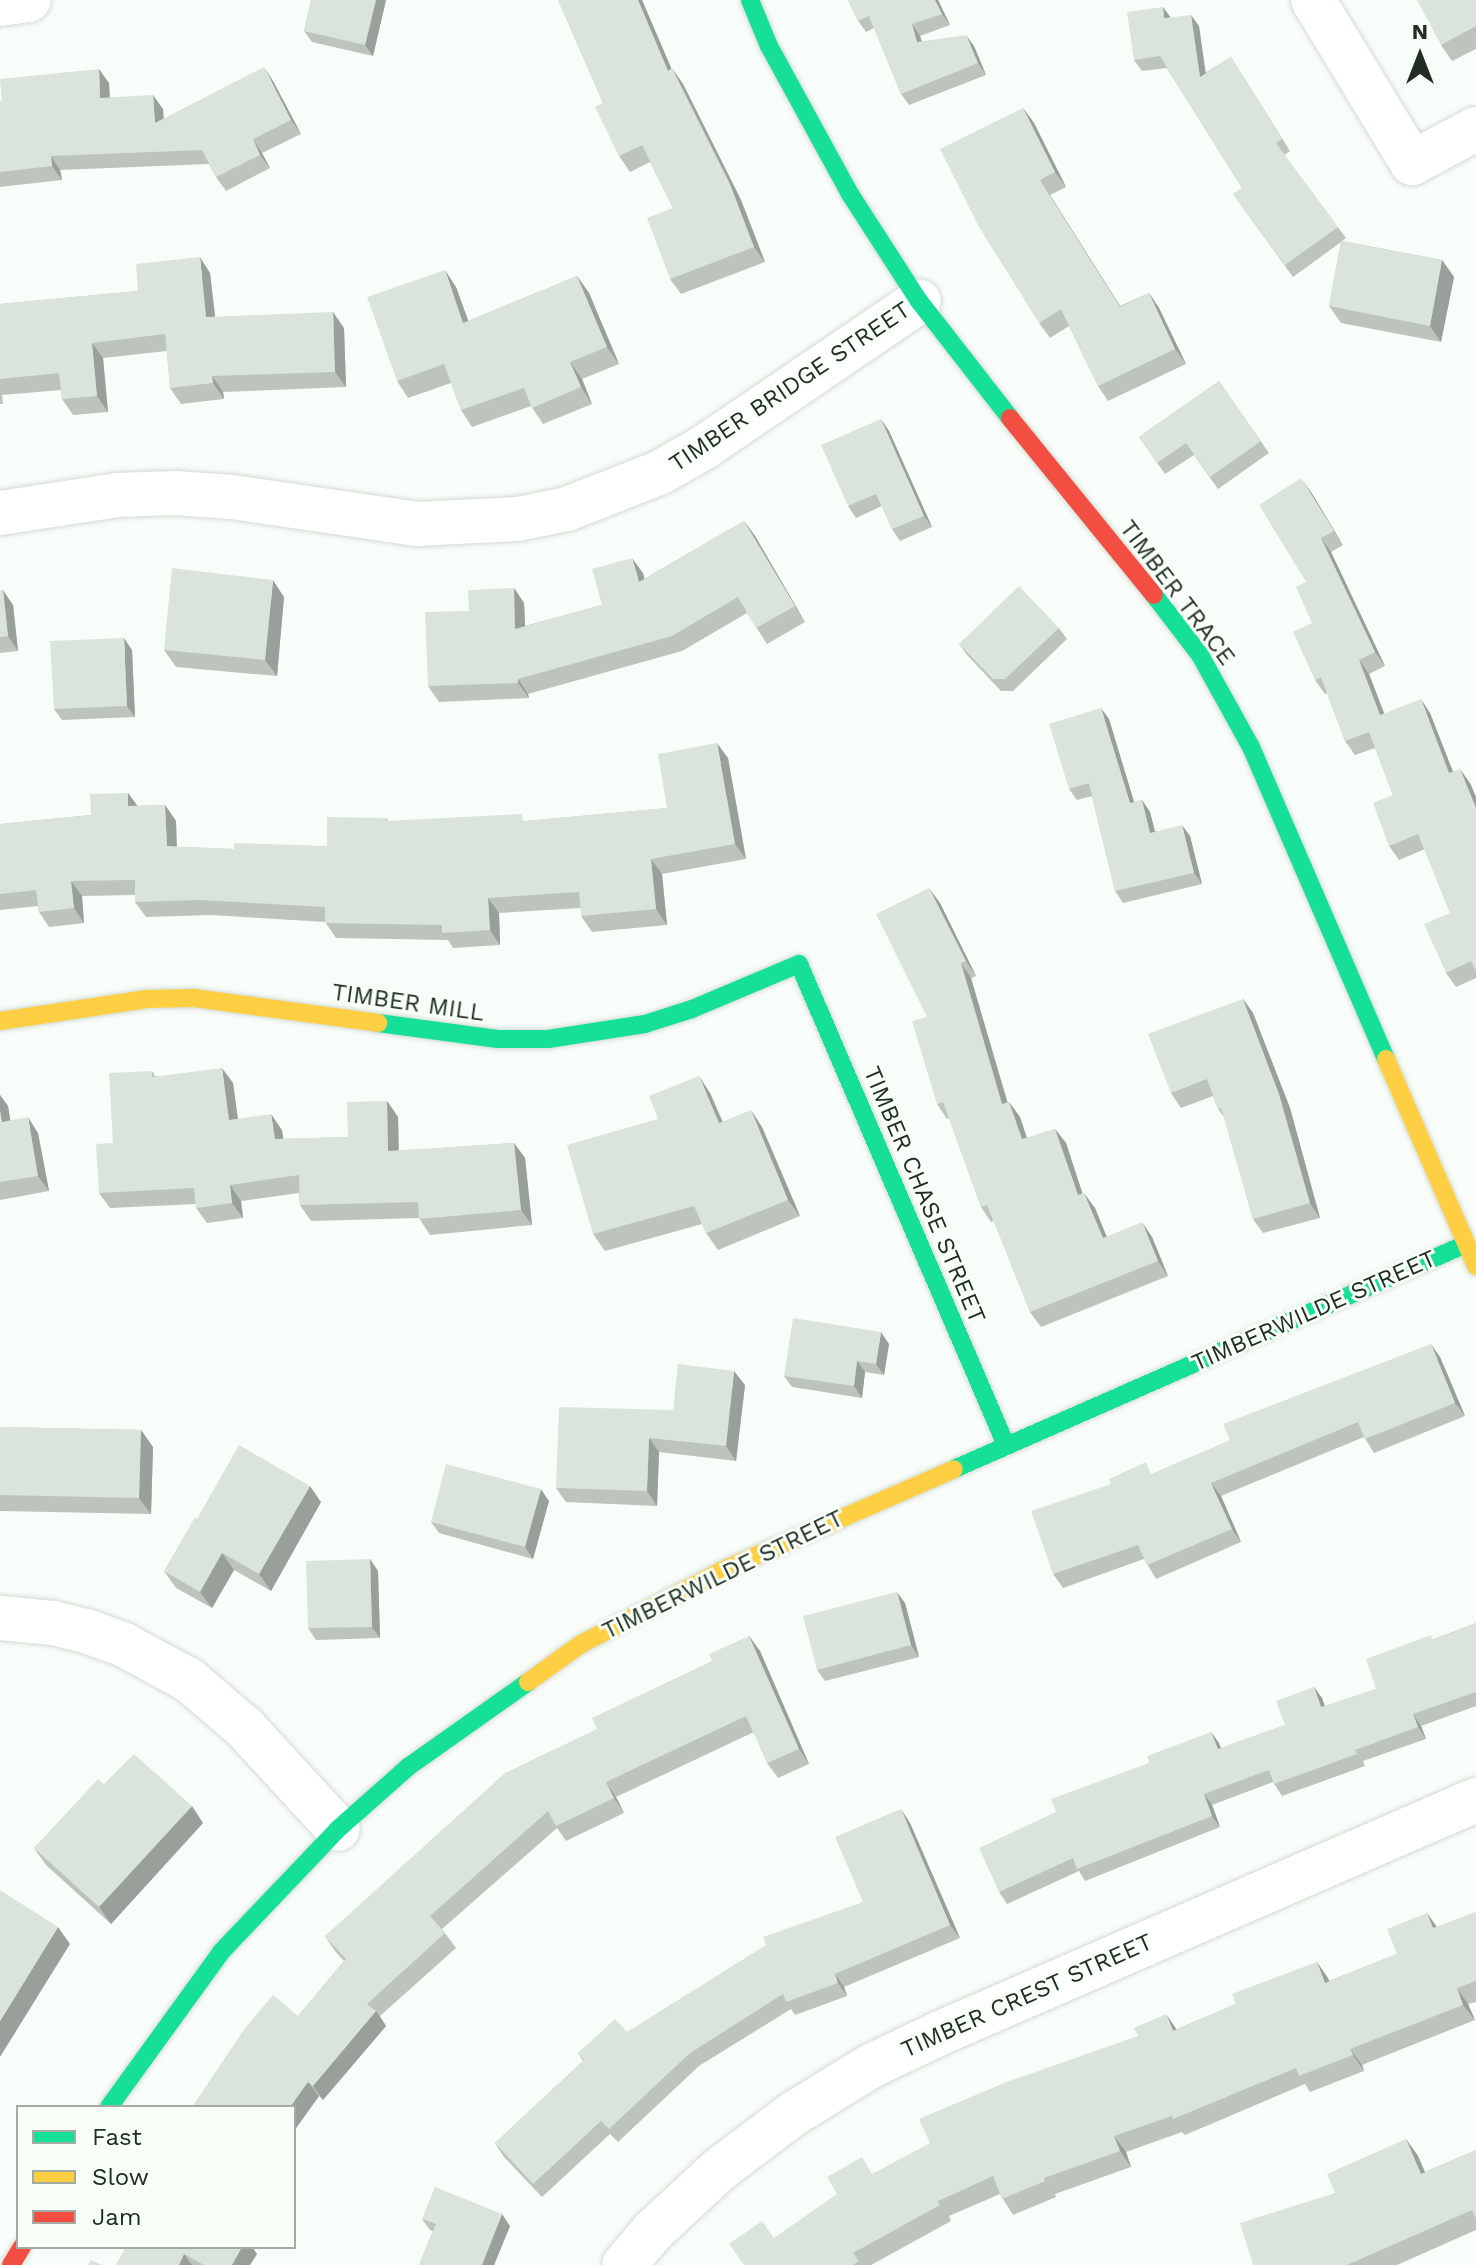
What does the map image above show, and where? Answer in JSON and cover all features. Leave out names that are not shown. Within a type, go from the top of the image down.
[{"type":"street","points":[[0,4],[29,0]]},
{"type":"street","name":"TIMBER TRACE","points":[[750,0],[769,46],[850,194],[919,301],[971,371],[1141,577],[1200,655],[1251,747],[1473,1250]]},
{"type":"street","points":[[1313,0],[1412,163],[1476,129]]},
{"type":"street","name":"TIMBER BRIDGE STREET","points":[[0,513],[117,495],[175,493],[232,497],[418,524],[506,521],[567,509],[637,484],[703,448],[919,301]]},
{"type":"street","name":"TIMBER MILL","points":[[0,1021],[147,999],[194,998],[498,1039],[548,1039],[645,1024],[692,1009],[799,964]]},
{"type":"street","name":"TIMBER CHASE STREET","points":[[799,964],[1006,1445]]},
{"type":"street","name":"TIMBERWILDE STREET","points":[[110,2105],[221,1952],[338,1829],[408,1767],[581,1644],[721,1571],[1006,1445],[1473,1250]]},
{"type":"street","points":[[0,1618],[53,1623],[89,1632],[124,1645],[189,1680],[245,1728],[338,1829]]},
{"type":"street","name":"TIMBER CREST STREET","points":[[624,2265],[653,2231],[720,2169],[793,2114],[871,2066],[1476,1800]]},
{"type":"building","points":[[311,0],[376,0],[365,45],[304,31]]},
{"type":"building","points":[[558,0],[638,0],[668,71],[672,68],[730,184],[754,247],[670,279],[647,218],[673,208],[642,145],[619,156],[595,107],[603,103]]},
{"type":"building","points":[[848,0],[935,0],[942,14],[912,24],[917,42],[966,35],[978,63],[901,94],[869,16],[858,21]]},
{"type":"building","points":[[1417,0],[1476,0],[1476,26],[1441,45]]},
{"type":"building","points":[[1163,7],[1164,18],[1191,15],[1200,77],[1231,57],[1282,139],[1276,143],[1338,227],[1285,265],[1233,194],[1242,188],[1160,56],[1134,60],[1127,12]]},
{"type":"building","points":[[264,67],[291,120],[253,139],[260,155],[216,177],[202,150],[51,156],[52,166],[0,172],[0,79],[99,69],[100,98],[153,95],[155,123]]},
{"type":"building","points":[[1023,108],[1055,172],[1040,180],[1120,307],[1149,293],[1175,349],[1098,386],[1061,309],[1039,323],[979,227],[940,149]]},
{"type":"building","points":[[1341,241],[1442,260],[1430,326],[1329,306]]},
{"type":"building","points":[[200,257],[206,317],[333,312],[335,372],[212,376],[213,383],[170,388],[165,334],[92,343],[97,396],[62,399],[59,373],[0,379],[0,304],[138,291],[136,264]]},
{"type":"building","points":[[445,270],[463,323],[577,276],[607,347],[570,362],[581,387],[532,408],[524,388],[461,410],[444,364],[397,381],[367,297]]},
{"type":"building","points":[[1219,381],[1261,441],[1210,477],[1186,443],[1157,463],[1139,437]]},
{"type":"building","points":[[881,419],[924,516],[892,529],[876,494],[848,506],[821,445]]},
{"type":"building","points":[[1301,478],[1334,531],[1321,538],[1375,652],[1359,660],[1380,715],[1421,699],[1449,773],[1460,769],[1476,808],[1476,971],[1471,961],[1446,973],[1424,924],[1450,913],[1418,834],[1389,846],[1373,803],[1393,795],[1369,732],[1345,741],[1321,677],[1315,680],[1293,632],[1312,623],[1296,587],[1306,582],[1259,505]]},
{"type":"building","points":[[744,521],[795,606],[756,628],[738,597],[672,636],[518,679],[518,683],[428,686],[425,612],[469,611],[468,590],[514,588],[515,629],[602,605],[592,569],[632,558],[639,582]]},
{"type":"building","points":[[172,568],[273,580],[265,660],[164,650]]},
{"type":"building","points":[[1019,586],[1059,628],[1005,679],[993,679],[959,644]]},
{"type":"building","points":[[0,590],[3,590],[8,636],[0,637]]},
{"type":"building","points":[[124,638],[127,706],[54,709],[50,641]]},
{"type":"building","points":[[1101,708],[1130,803],[1142,800],[1150,833],[1182,825],[1194,873],[1115,891],[1089,783],[1069,789],[1049,724]]},
{"type":"building","points":[[717,743],[735,844],[651,859],[656,909],[581,916],[579,892],[488,898],[490,930],[442,933],[442,925],[325,923],[325,907],[200,900],[135,902],[135,880],[71,881],[74,908],[39,912],[36,890],[0,894],[0,824],[91,815],[90,794],[128,793],[128,806],[165,805],[167,846],[234,849],[234,843],[327,846],[327,817],[386,818],[386,821],[522,814],[523,821],[667,808],[658,754]]},
{"type":"building","points":[[929,888],[966,961],[961,963],[1002,1104],[1009,1102],[1022,1139],[1055,1129],[1078,1195],[1084,1193],[1103,1238],[1142,1222],[1158,1261],[1030,1312],[987,1205],[981,1207],[943,1102],[937,1104],[912,1021],[927,1017],[876,914]]},
{"type":"building","points":[[1243,999],[1279,1094],[1310,1203],[1253,1219],[1221,1108],[1218,1109],[1207,1079],[1171,1093],[1148,1034]]},
{"type":"building","points":[[222,1068],[229,1120],[271,1114],[275,1139],[348,1137],[347,1102],[387,1101],[388,1151],[514,1143],[521,1210],[419,1219],[418,1202],[300,1205],[299,1175],[230,1185],[232,1203],[196,1208],[194,1188],[99,1193],[96,1144],[113,1143],[109,1073],[152,1071],[152,1077]]},
{"type":"building","points":[[699,1076],[719,1123],[751,1110],[788,1200],[706,1233],[694,1206],[593,1234],[567,1145],[658,1119],[649,1096]]},
{"type":"building","points":[[0,1111],[2,1122],[28,1117],[38,1176],[0,1182]]},
{"type":"building","points":[[793,1318],[881,1332],[876,1364],[857,1361],[854,1386],[784,1376]]},
{"type":"building","points":[[1431,1344],[1455,1403],[1365,1439],[1358,1422],[1211,1483],[1232,1529],[1147,1565],[1138,1545],[1053,1574],[1031,1511],[1111,1484],[1109,1479],[1146,1462],[1151,1474],[1230,1440],[1223,1424]]},
{"type":"building","points":[[678,1364],[734,1371],[726,1446],[649,1438],[647,1491],[556,1488],[559,1407],[673,1410]]},
{"type":"building","points":[[0,1427],[141,1430],[139,1498],[0,1495]]},
{"type":"building","points":[[239,1445],[310,1486],[259,1574],[222,1553],[200,1592],[164,1571]]},
{"type":"building","points":[[446,1464],[541,1489],[525,1547],[431,1522]]},
{"type":"building","points":[[370,1559],[372,1627],[308,1628],[306,1561]]},
{"type":"building","points":[[897,1592],[911,1645],[817,1670],[803,1616]]},
{"type":"building","points":[[1476,1623],[1476,1692],[1413,1714],[1418,1727],[1355,1750],[1357,1754],[1274,1784],[1269,1770],[1204,1794],[1212,1816],[1077,1869],[1073,1858],[999,1892],[979,1848],[1056,1812],[1051,1799],[1149,1763],[1147,1756],[1211,1732],[1218,1749],[1285,1725],[1276,1701],[1314,1687],[1321,1707],[1376,1689],[1366,1659],[1431,1635],[1433,1640]]},
{"type":"building","points":[[749,1636],[799,1749],[767,1763],[746,1716],[606,1782],[614,1798],[556,1826],[548,1811],[430,1916],[445,1933],[367,2004],[376,2011],[313,2086],[308,2082],[291,2105],[193,2105],[245,2028],[273,1995],[298,2016],[346,1959],[325,1936],[505,1773],[597,1729],[592,1718],[712,1661],[709,1654]]},
{"type":"building","points":[[134,1754],[192,1806],[99,1907],[34,1848],[98,1779],[104,1784]]},
{"type":"building","points":[[901,1809],[950,1925],[835,1974],[838,1983],[786,2002],[783,1994],[690,2053],[609,2129],[601,2121],[533,2184],[495,2143],[584,2060],[578,2053],[615,2019],[627,2032],[766,1945],[763,1937],[863,1902],[835,1837]]},
{"type":"building","points":[[0,1890],[58,1927],[0,2021]]},
{"type":"building","points":[[1476,1912],[1476,1981],[1457,1988],[1463,2005],[1350,2049],[1353,2055],[1299,2076],[1296,2068],[1173,2119],[1172,2116],[1114,2136],[1120,2151],[1044,2178],[1045,2181],[1002,2199],[993,2176],[938,2201],[940,2205],[853,2253],[859,2261],[853,2265],[744,2265],[729,2244],[762,2221],[774,2238],[837,2194],[827,2177],[862,2157],[872,2174],[930,2143],[919,2119],[1004,2083],[1138,2036],[1134,2028],[1166,2014],[1173,2031],[1236,2004],[1232,1994],[1317,1962],[1325,1983],[1397,1954],[1387,1929],[1427,1913],[1433,1928]]},
{"type":"building","points":[[1406,2139],[1421,2174],[1476,2150],[1476,2219],[1472,2210],[1347,2265],[1253,2265],[1240,2223],[1335,2193],[1327,2174]]},
{"type":"building","points":[[435,2187],[502,2214],[482,2265],[419,2265],[436,2224],[422,2219]]},
{"type":"building","points":[[125,2249],[241,2249],[232,2265],[204,2265],[184,2254],[179,2265],[116,2265]]},
{"type":"traffic: fast","points":[[750,0],[769,46],[850,194],[919,301],[1010,418]]},
{"type":"traffic: fast","points":[[1154,595],[1200,655],[1251,747],[1386,1059]]},
{"type":"traffic: fast","points":[[378,1023],[498,1039],[548,1039],[645,1024],[692,1009],[799,964],[1006,1445]]},
{"type":"traffic: fast","points":[[954,1469],[1466,1244]]},
{"type":"traffic: fast","points":[[110,2105],[221,1952],[338,1829],[408,1767],[528,1682]]},
{"type":"traffic: slow","points":[[0,1021],[147,999],[194,998],[378,1023]]},
{"type":"traffic: slow","points":[[1386,1059],[1476,1266]]},
{"type":"traffic: slow","points":[[528,1682],[581,1644],[721,1571],[954,1469]]},
{"type":"traffic: jam","points":[[1010,418],[1154,595]]},
{"type":"traffic: jam","points":[[11,2265],[21,2249]]}]
